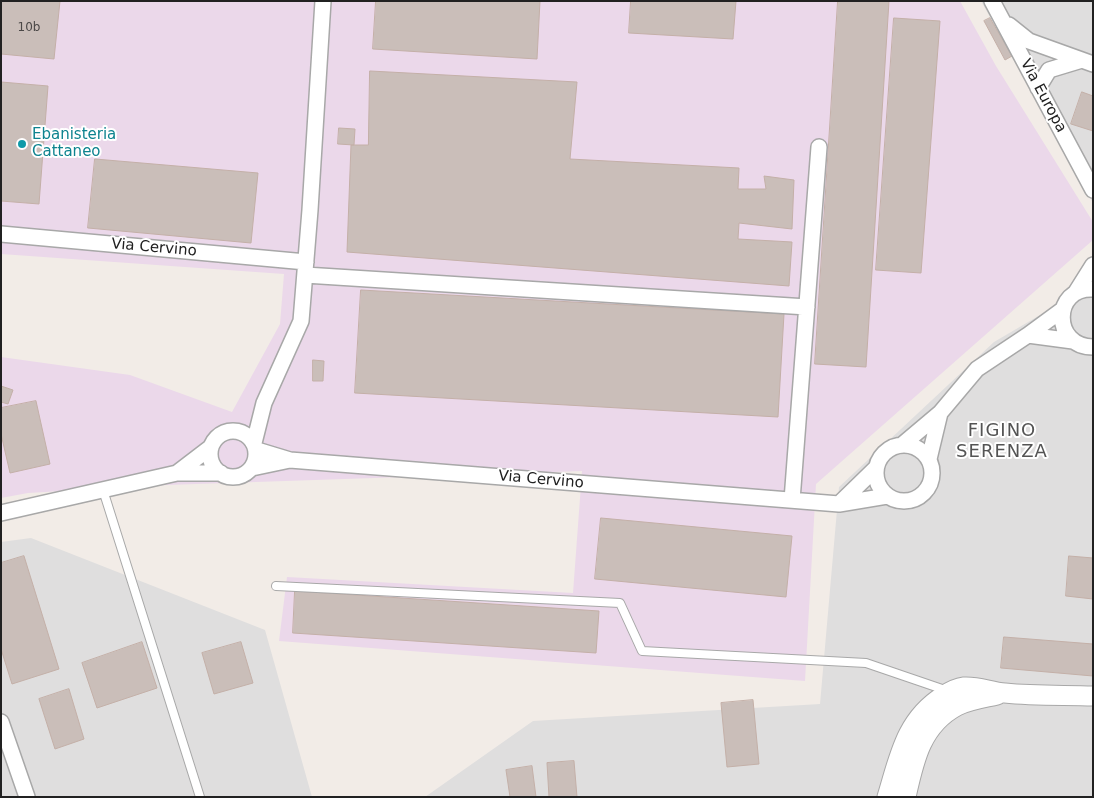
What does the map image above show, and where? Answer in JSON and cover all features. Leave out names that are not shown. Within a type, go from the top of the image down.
[{"type":"street","points":[[1,513],[177,473],[220,473],[232,477],[245,474],[252,468],[256,460],[255,446],[264,404],[301,321],[322,1]]},
{"type":"street","name":"Via Europa","points":[[992,1],[1093,190]]},
{"type":"street","points":[[1002,19],[1028,41],[1087,62]]},
{"type":"street","points":[[1038,88],[1050,70],[1087,62]]},
{"type":"street","points":[[792,500],[819,147]]},
{"type":"street","name":"Via Cervino","points":[[1,234],[305,269],[807,307]]},
{"type":"street","points":[[1076,292],[1093,266]]},
{"type":"street","points":[[1076,292],[1093,289]]},
{"type":"street","name":"Via Cervino","points":[[839,504],[876,468],[880,458],[890,448],[902,445],[940,413],[977,369],[1062,310],[1070,297],[1076,292]]},
{"type":"street","points":[[1062,310],[1062,322],[1066,334],[1082,346],[1093,347]]},
{"type":"street","points":[[1028,335],[1073,341]]},
{"type":"street","points":[[240,431],[264,404]]},
{"type":"street","name":"Via Cervino","points":[[290,460],[839,504],[887,496],[895,501],[904,502],[921,496],[931,481],[932,470],[929,459],[940,413]]},
{"type":"street","points":[[177,473],[211,447],[222,433],[231,430],[240,431],[248,435],[255,446],[290,460]]},
{"type":"street","points":[[902,445],[911,446],[922,451],[929,459]]},
{"type":"street","points":[[211,447],[213,465],[220,473]]},
{"type":"street","points":[[252,468],[290,460]]},
{"type":"street","points":[[876,468],[879,487],[887,496]]},
{"type":"street","points":[[887,797],[906,736],[927,707],[950,691],[964,687],[1003,693],[1093,696]]},
{"type":"street","points":[[906,797],[916,755],[921,743],[938,719],[957,706],[1003,693]]},
{"type":"street","points":[[1,722],[27,797]]},
{"type":"street","points":[[894,774],[896,797]]},
{"type":"lane","points":[[103,490],[200,797]]},
{"type":"lane","points":[[276,586],[620,603],[642,650],[866,663],[950,691]]},
{"type":"shaded area","points":[[1,1],[960,1],[996,66],[1093,222],[1093,240],[816,484],[805,681],[279,641],[287,577],[573,593],[582,471],[167,485],[28,493],[1,498],[1,357],[130,375],[232,412],[280,324],[284,274],[1,254]]},
{"type":"shaded area","points":[[981,1],[1093,1],[1093,203],[1012,56]]},
{"type":"shaded area","points":[[1093,284],[1093,797],[425,797],[533,721],[820,704],[839,487],[994,342]]},
{"type":"shaded area","points":[[31,538],[265,630],[312,797],[1,797],[1,542]]},
{"type":"building","points":[[1,1],[60,1],[54,59],[1,54]]},
{"type":"building","points":[[376,1],[540,1],[537,59],[373,49]]},
{"type":"building","points":[[631,1],[736,1],[733,39],[629,33]]},
{"type":"building","points":[[838,1],[889,1],[866,367],[815,364]]},
{"type":"building","points":[[894,18],[940,21],[921,273],[876,270]]},
{"type":"building","points":[[990,18],[1012,56],[1005,60],[984,21]]},
{"type":"building","points":[[370,71],[577,82],[570,159],[739,168],[738,189],[766,189],[764,176],[794,180],[792,229],[739,223],[738,239],[792,242],[789,286],[347,252],[351,145],[368,145]]},
{"type":"building","name":"Ebanisteria Cattaneo","points":[[1,82],[48,86],[39,204],[1,201]]},
{"type":"building","points":[[1082,92],[1093,96],[1093,131],[1071,124]]},
{"type":"building","points":[[339,128],[355,129],[354,145],[338,144]]},
{"type":"building","points":[[95,159],[258,173],[251,243],[88,228]]},
{"type":"building","points":[[361,290],[784,314],[778,417],[355,393]]},
{"type":"building","points":[[313,360],[324,361],[323,381],[313,381]]},
{"type":"building","points":[[1,386],[13,390],[8,404],[1,402]]},
{"type":"building","points":[[36,401],[50,464],[10,473],[1,434],[1,408]]},
{"type":"building","points":[[601,518],[792,536],[786,597],[595,579]]},
{"type":"building","points":[[24,556],[59,669],[12,684],[1,649],[1,563]]},
{"type":"building","points":[[1069,556],[1093,558],[1093,599],[1066,596]]},
{"type":"building","points":[[295,591],[599,611],[596,653],[293,633]]},
{"type":"building","points":[[1004,637],[1093,644],[1093,676],[1001,668]]},
{"type":"building","points":[[142,642],[157,688],[97,708],[82,663]]},
{"type":"building","points":[[241,642],[253,683],[214,694],[202,653]]},
{"type":"building","points":[[69,689],[84,739],[55,749],[39,699]]},
{"type":"building","points":[[753,700],[759,764],[727,767],[721,703]]},
{"type":"building","points":[[574,761],[577,797],[549,797],[547,763]]},
{"type":"building","points":[[532,766],[536,797],[510,797],[506,770]]},
{"type":"place","name":"Ebanisteria Cattaneo","points":[[22,144]]},
{"type":"district","name":"FIGINO SERENZA","points":[[1002,441]]}]
